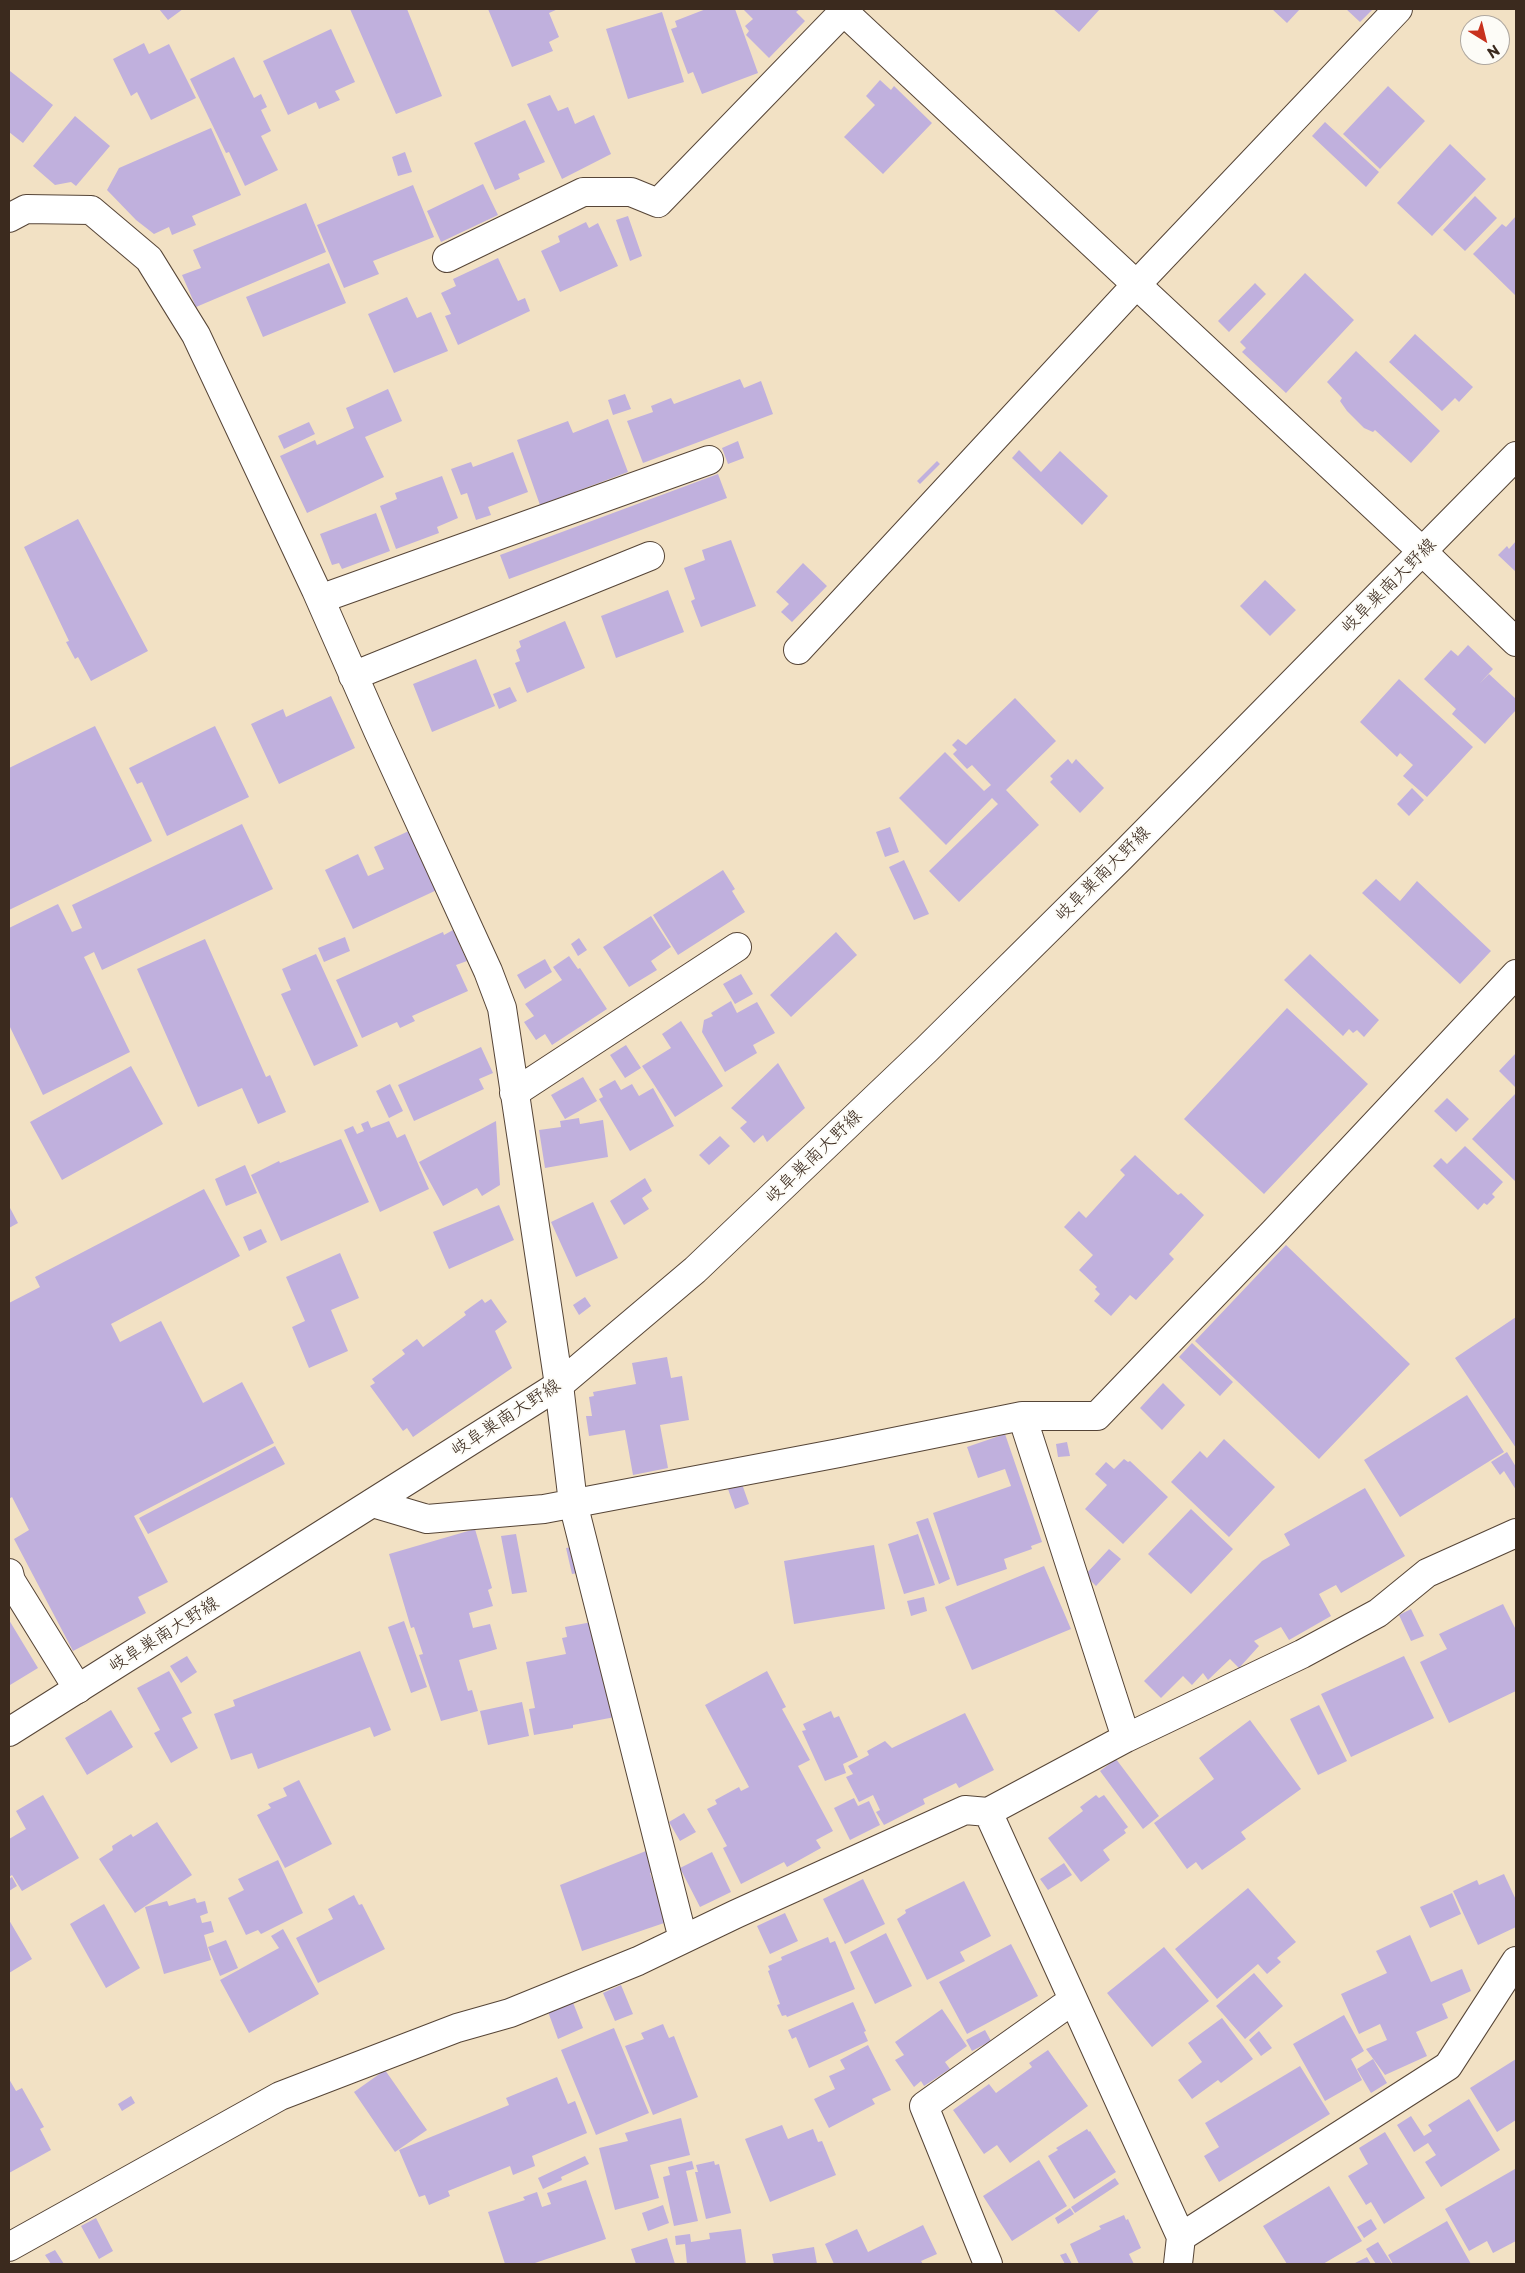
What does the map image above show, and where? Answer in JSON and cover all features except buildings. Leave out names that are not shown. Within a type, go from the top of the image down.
[{"type":"street","points":[[798,650],[1136,285],[1398,9]]},
{"type":"street","points":[[447,258],[583,192],[631,192],[658,203],[843,10],[1423,552],[1516,642]]},
{"type":"street","points":[[9,218],[26,209],[91,210],[149,259],[196,334],[320,599],[353,676],[488,971],[502,1008],[559,1385],[573,1503],[683,1939]]},
{"type":"street","name":"岐阜巣南大野線","points":[[9,1732],[559,1385],[695,1270],[918,1057],[1135,843],[1516,456]]},
{"type":"street","points":[[320,599],[709,460]]},
{"type":"street","points":[[353,676],[650,556]]},
{"type":"street","points":[[514,1093],[737,948]]},
{"type":"street","points":[[372,1503],[427,1519],[544,1509],[840,1453],[1022,1416],[1097,1416],[1281,1225],[1516,974]]},
{"type":"street","points":[[1022,1416],[1126,1738]]},
{"type":"street","points":[[9,2247],[280,2096],[457,2028],[510,2013],[638,1961],[965,1810],[988,1812],[1126,1738],[1302,1654],[1378,1612],[1427,1573],[1516,1533]]},
{"type":"street","points":[[9,1573],[11,1581],[78,1689]]},
{"type":"street","points":[[988,1812],[1181,2237],[1178,2264]]},
{"type":"street","points":[[1181,2237],[1448,2066],[1516,1961]]},
{"type":"street","points":[[988,2264],[924,2106],[1073,2000]]}]
